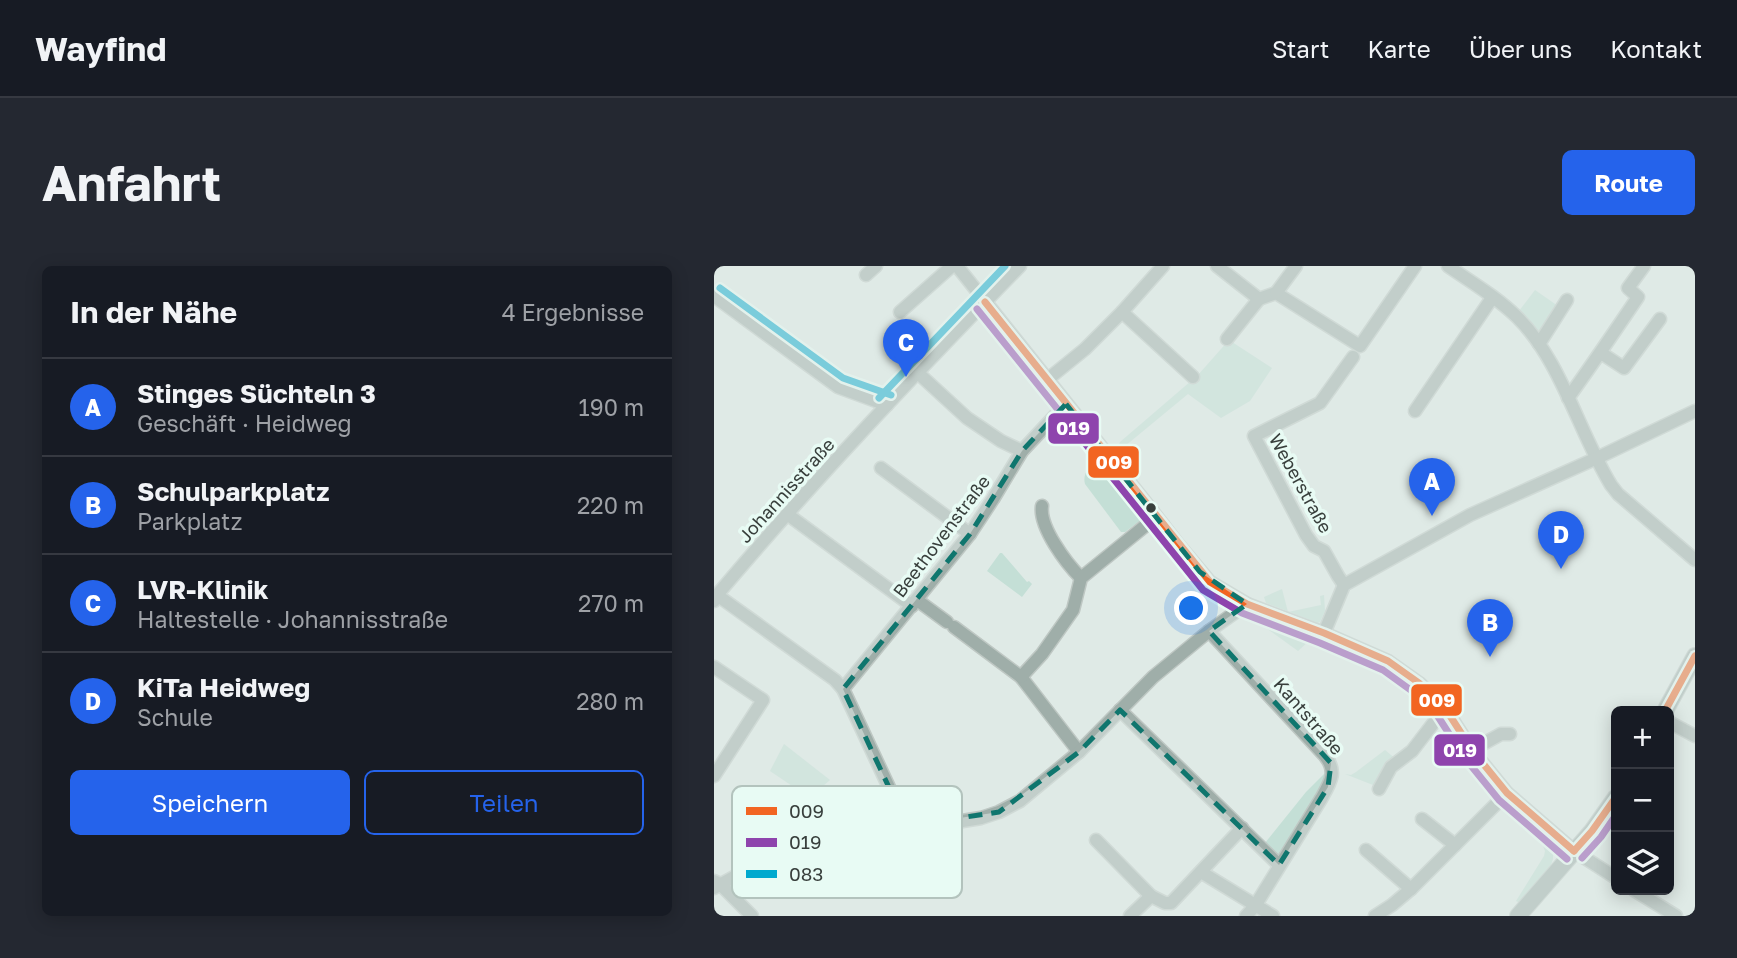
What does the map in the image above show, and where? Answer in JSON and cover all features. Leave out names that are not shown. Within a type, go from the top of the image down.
[{"type":"main road","points":[[1668,706],[1695,656]]},
{"type":"main road","points":[[1518,916],[1592,831],[1611,804]]},
{"type":"street","points":[[866,275],[876,266]]},
{"type":"street","points":[[901,312],[954,266],[1210,582],[1248,604],[1388,661],[1419,683],[1445,708],[1472,750],[1507,793],[1574,851],[1611,875]]},
{"type":"street","name":"Johannisstraße","points":[[715,598],[787,514],[887,405],[1020,266]]},
{"type":"street","points":[[1048,379],[1085,349],[1163,266]]},
{"type":"street","points":[[1217,266],[1259,299]]},
{"type":"street","points":[[1227,339],[1259,299],[1276,293],[1296,266]]},
{"type":"street","name":"Weberstraße","points":[[1344,584],[1324,551],[1314,546],[1306,535],[1254,436],[1320,403],[1415,266]]},
{"type":"street","points":[[1448,266],[1517,317],[1539,344],[1611,485],[1695,560]]},
{"type":"street","points":[[1568,398],[1638,297],[1628,288],[1644,266]]},
{"type":"street","points":[[1276,293],[1357,351]]},
{"type":"street","points":[[714,296],[838,387],[887,405]]},
{"type":"street","points":[[1415,411],[1492,298]]},
{"type":"street","points":[[1539,344],[1567,300]]},
{"type":"street","points":[[1122,312],[1193,377]]},
{"type":"street","points":[[1601,353],[1624,368],[1660,319]]},
{"type":"street","points":[[918,373],[967,418],[1021,451]]},
{"type":"street","name":"Beethovenstraße","points":[[843,689],[970,534],[1021,451],[1066,404]]},
{"type":"street","points":[[1324,633],[1344,584],[1469,515],[1695,411]]},
{"type":"street","points":[[881,468],[970,534]]},
{"type":"street","points":[[1042,506],[1041,514],[1046,527],[1069,566],[1081,578]]},
{"type":"street","points":[[787,514],[1021,677],[1079,752]]},
{"type":"street","points":[[1021,677],[1073,610],[1081,578],[1156,516]]},
{"type":"street","points":[[715,598],[835,680],[843,689],[888,786]]},
{"type":"street","points":[[962,821],[999,813],[1020,801],[1079,752],[1153,677],[1209,631],[1248,604]]},
{"type":"street","name":"Kantstraße","points":[[1209,631],[1331,763],[1333,772],[1328,787],[1250,911]]},
{"type":"street","points":[[714,667],[763,700],[714,776]]},
{"type":"street","points":[[1379,789],[1391,766],[1412,751],[1445,708]]},
{"type":"street","points":[[1120,710],[1279,865]]},
{"type":"street","points":[[1674,725],[1695,736]]},
{"type":"street","points":[[1472,750],[1501,734],[1510,734]]},
{"type":"street","points":[[1375,916],[1411,889],[1507,793]]},
{"type":"street","points":[[1422,819],[1455,845]]},
{"type":"street","points":[[1096,841],[1151,897],[1171,903],[1242,828]]},
{"type":"street","points":[[1366,850],[1411,889]]},
{"type":"street","points":[[1200,872],[1250,911],[1273,916]]},
{"type":"street","points":[[732,876],[716,884],[752,916]]},
{"type":"street","points":[[1642,895],[1676,916]]},
{"type":"street","points":[[1130,916],[1151,897]]},
{"type":"highlighted area","points":[[1066,404],[1200,572],[1247,604],[1209,631],[1331,763],[1328,787],[1279,865],[1120,710],[1079,752],[999,812],[907,826],[843,689],[970,534],[1022,451]]},
{"type":"green space","points":[[1535,290],[1558,306],[1543,332],[1538,332],[1519,311]]},
{"type":"green space","points":[[1229,340],[1272,368],[1250,401],[1221,418],[1188,394],[1119,451],[1120,442],[1198,375]]},
{"type":"green space","points":[[1098,458],[1145,517],[1125,532],[1121,532],[1085,484],[1087,471]]},
{"type":"green space","points":[[1000,553],[1032,584],[1022,597],[987,571]]},
{"type":"green space","points":[[1282,589],[1288,611],[1266,603],[1264,597]]},
{"type":"green space","points":[[1324,595],[1325,611],[1318,623],[1289,612],[1321,605],[1320,596]]},
{"type":"green space","points":[[1256,612],[1317,636],[1399,675],[1397,679],[1373,664],[1311,639],[1298,651],[1247,614]]},
{"type":"green space","points":[[784,744],[830,780],[823,786],[792,786],[770,771]]},
{"type":"green space","points":[[1385,750],[1397,760],[1373,785],[1345,774],[1356,772]]},
{"type":"green space","points":[[1327,771],[1327,780],[1282,854],[1277,854],[1265,843],[1306,792]]},
{"type":"green space","points":[[1503,807],[1512,807],[1553,848],[1551,865],[1520,903],[1516,901],[1545,851]]},
{"type":"transit line","name":"083","points":[[879,398],[1005,266]]},
{"type":"transit line","name":"083","points":[[720,288],[843,378],[891,395]]},
{"type":"transit line","name":"009","points":[[985,302],[1210,582],[1247,604],[1388,661],[1419,683],[1445,708],[1472,750],[1507,793],[1574,851]]},
{"type":"transit line","name":"019","points":[[977,309],[1203,590],[1242,613],[1383,670],[1412,691],[1437,715],[1464,757],[1499,800],[1567,859]]},
{"type":"transit line","name":"009","points":[[1668,706],[1695,656]]},
{"type":"transit line","name":"009","points":[[1574,851],[1611,804]]},
{"type":"transit line","name":"019","points":[[1582,858],[1611,822]]},
{"type":"place","name":"LVR-Klinik","points":[[906,377]]},
{"type":"place","name":"Stinges Süchteln 3","points":[[1432,516]]},
{"type":"place","name":"KiTa Heidweg","points":[[1561,569]]},
{"type":"place","name":"Schulparkplatz","points":[[1490,657]]}]
